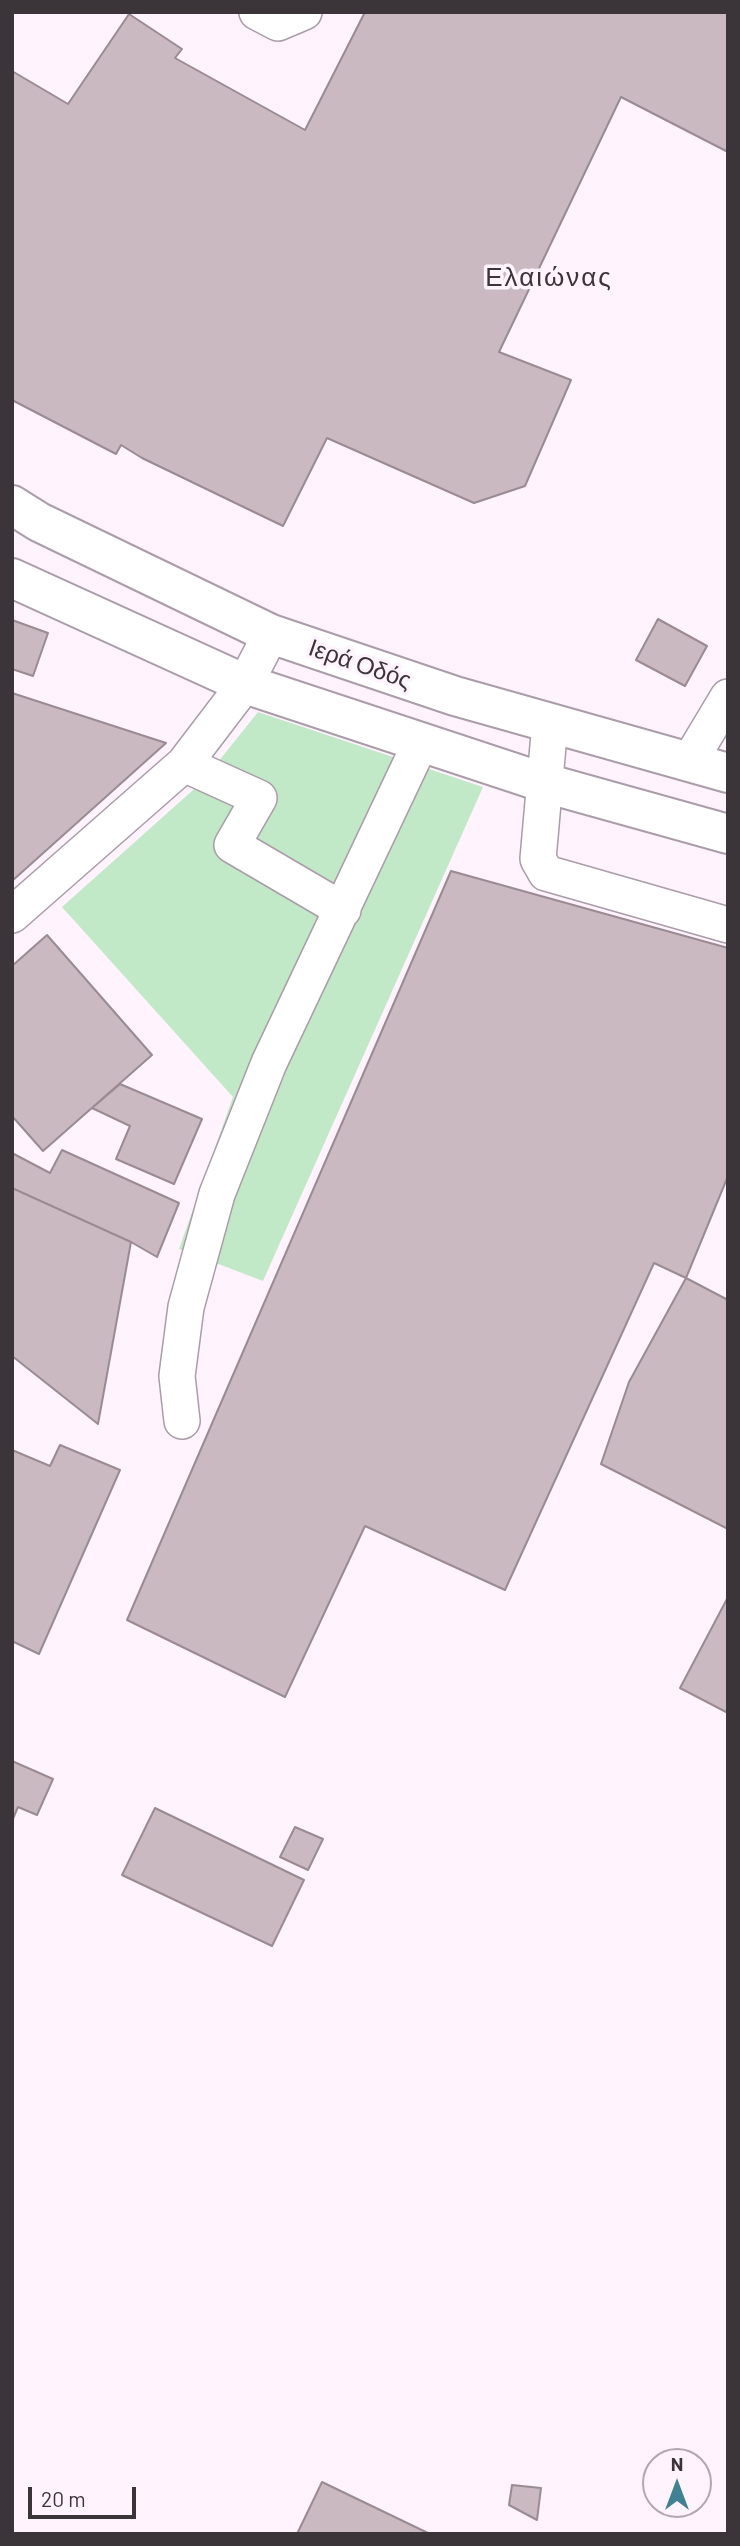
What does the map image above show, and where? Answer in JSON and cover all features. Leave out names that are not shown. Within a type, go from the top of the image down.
[{"type":"main road","name":"Ιερά Οδός","points":[[12,505],[39,522],[271,634],[455,696],[728,773]]},
{"type":"main road","points":[[12,579],[245,684],[545,783],[728,834]]},
{"type":"street","points":[[257,12],[278,23],[304,12]]},
{"type":"street","points":[[12,915],[184,764],[245,684],[271,634]]},
{"type":"street","points":[[689,762],[728,697]]},
{"type":"street","points":[[550,723],[538,859],[546,873],[728,925]]},
{"type":"street","points":[[182,1421],[177,1376],[186,1307],[216,1194],[269,1063],[421,744]]},
{"type":"street","points":[[184,764],[259,798],[232,845],[343,909]]},
{"type":"green space","points":[[258,712],[483,787],[263,1281],[179,1249],[233,1097],[62,907],[202,782]]},
{"type":"building","points":[[365,12],[728,12],[728,152],[621,97],[499,352],[571,380],[525,486],[474,503],[327,438],[283,526],[142,458],[121,445],[116,454],[12,400],[12,71],[68,104],[129,14],[182,49],[175,58],[305,130]]},
{"type":"building","points":[[658,619],[707,646],[685,686],[636,660]]},
{"type":"building","points":[[12,620],[48,633],[33,676],[12,669]]},
{"type":"building","points":[[12,693],[166,743],[12,881]]},
{"type":"building","points":[[451,871],[728,948],[728,1176],[686,1278],[654,1263],[505,1590],[365,1526],[285,1697],[127,1620]]},
{"type":"building","points":[[47,935],[152,1055],[43,1151],[12,1116],[12,966]]},
{"type":"building","points":[[120,1084],[202,1119],[174,1184],[116,1159],[130,1126],[92,1108]]},
{"type":"building","points":[[62,1150],[179,1203],[157,1257],[131,1242],[12,1188],[12,1153],[50,1173]]},
{"type":"building","points":[[12,1188],[131,1242],[98,1424],[12,1356]]},
{"type":"building","points":[[686,1278],[728,1300],[728,1529],[601,1464],[629,1382]]},
{"type":"building","points":[[60,1445],[120,1470],[39,1654],[14,1642],[12,1645],[12,1450],[50,1466]]},
{"type":"building","points":[[728,1597],[728,1713],[680,1688]]},
{"type":"building","points":[[12,1761],[53,1779],[37,1815],[18,1807],[12,1821]]},
{"type":"building","points":[[155,1808],[304,1880],[272,1946],[122,1875]]},
{"type":"building","points":[[295,1827],[323,1839],[308,1870],[280,1857]]},
{"type":"building","points":[[322,2482],[430,2534],[297,2534]]},
{"type":"building","points":[[512,2485],[541,2488],[537,2520],[509,2505]]},
{"type":"district","name":"Ελαιώνας","points":[[549,277]]}]
